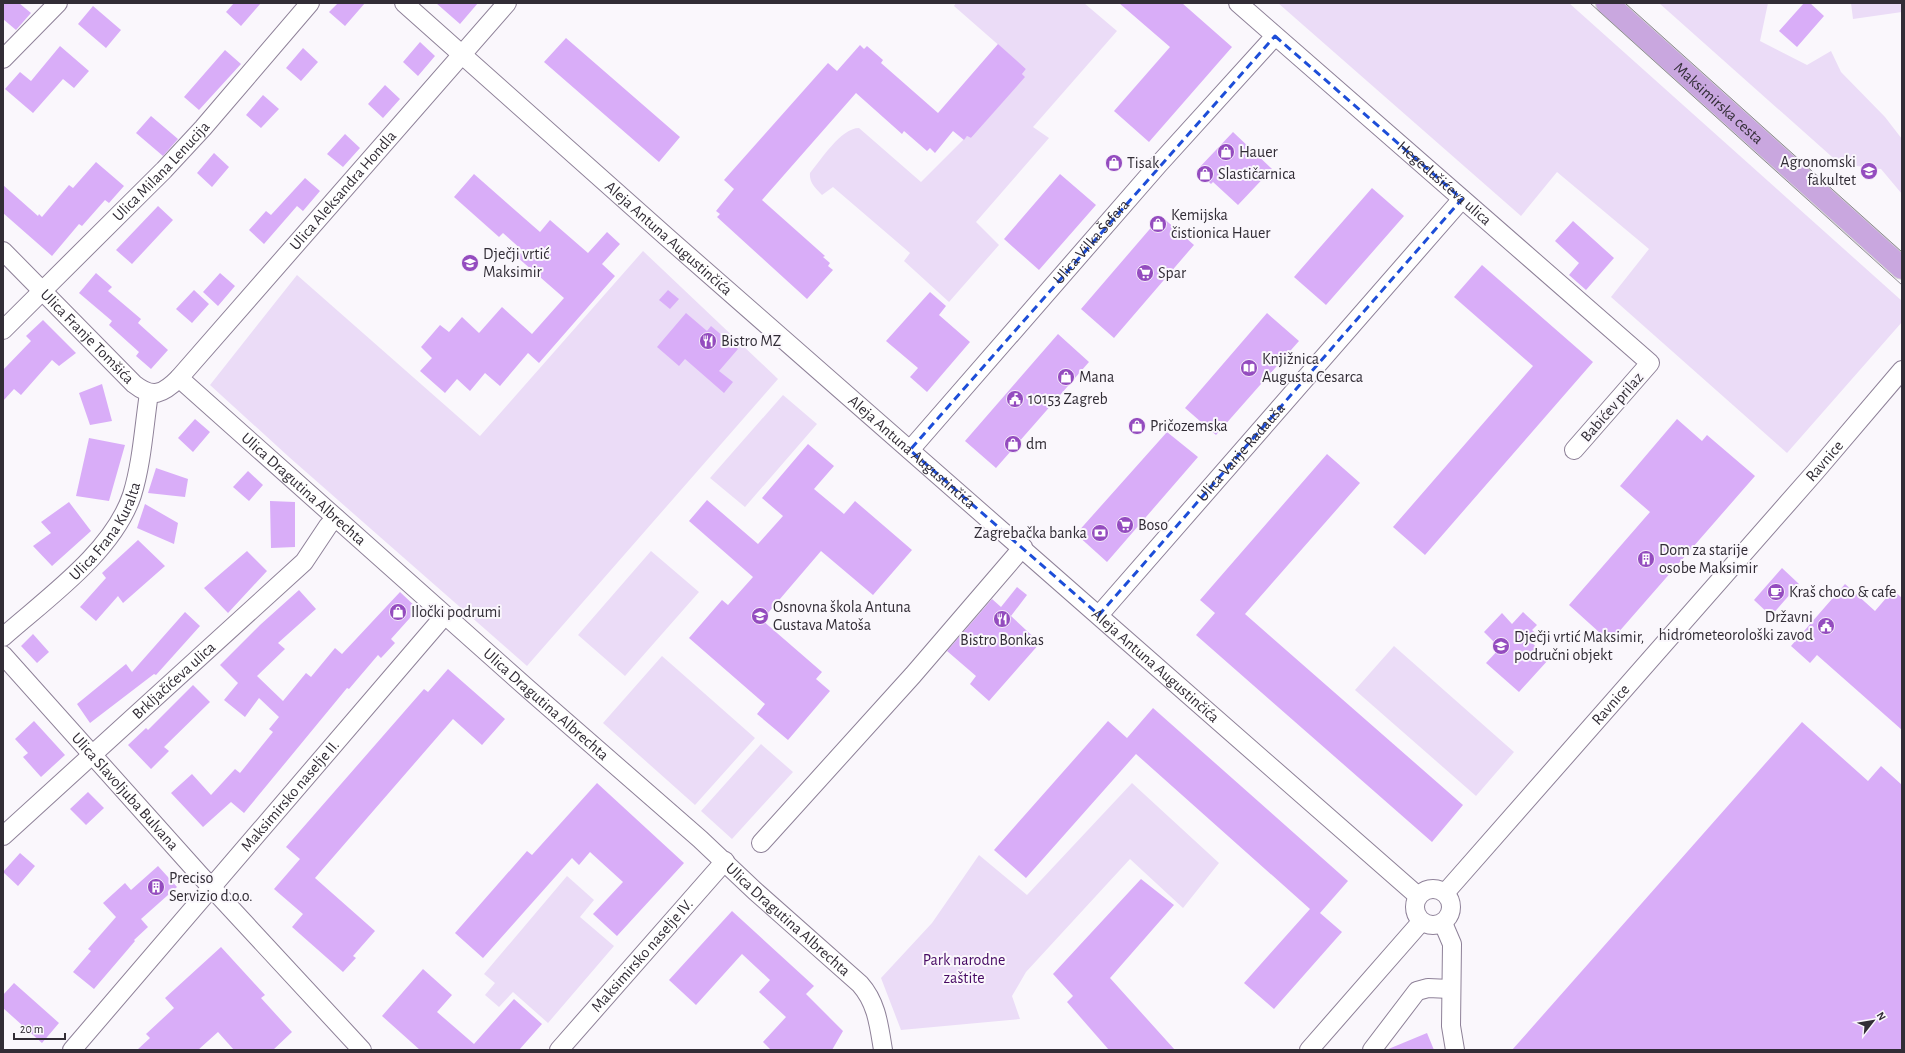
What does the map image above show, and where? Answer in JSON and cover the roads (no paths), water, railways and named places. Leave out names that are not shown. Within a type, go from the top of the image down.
[{"type":"main road","name":"Maksimirska cesta","points":[[1607,3],[1902,268]]},
{"type":"street","points":[[3,59],[58,3]]},
{"type":"street","name":"Ulica Milana Lenucija","points":[[3,330],[164,170],[198,133],[310,3]]},
{"type":"street","name":"Aleja Antuna Augustinčića","points":[[404,3],[671,241],[1022,547],[1418,896]]},
{"type":"street","name":"Ulica Aleksandra Hondla","points":[[179,378],[507,3]]},
{"type":"street","name":"Hegedušićeva ulica","points":[[1238,3],[1650,363]]},
{"type":"street","name":"Ulica Vilka Šefera","points":[[910,450],[1158,165],[1275,36]]},
{"type":"street","name":"Ulica Vanje Radauša","points":[[1099,615],[1462,199]]},
{"type":"street","name":"Ulica Franje Tomšića","points":[[3,251],[134,384],[149,393],[163,391],[179,378]]},
{"type":"street","name":"Babićev prilaz","points":[[1574,450],[1650,363]]},
{"type":"street","name":"Ravnice","points":[[1445,893],[1816,471],[1902,370]]},
{"type":"street","name":"Ulica Dragutina Albrechta","points":[[179,378],[445,615],[725,861],[755,891],[866,990],[878,1016],[883,1050]]},
{"type":"street","name":"Ulica Frana Kuralta","points":[[3,637],[86,564],[117,527],[132,494],[149,393]]},
{"type":"street","name":"Brkljačićeva ulica","points":[[3,836],[304,562],[328,526],[336,518]]},
{"type":"street","points":[[760,843],[913,675],[1022,547]]},
{"type":"street","name":"Maksimirsko naselje II.","points":[[72,1050],[445,615]]},
{"type":"street","name":"Ulica Slavoljuba Bulvana","points":[[3,656],[362,1050]]},
{"type":"street","name":"Maksimirsko naselje IV.","points":[[560,1050],[725,861]]},
{"type":"street","points":[[1428,889],[1434,889],[1445,893],[1449,898],[1452,908],[1448,919],[1444,923],[1432,926],[1421,922],[1415,913],[1414,907],[1418,896],[1428,889]]},
{"type":"street","points":[[1309,1050],[1421,922]]},
{"type":"street","points":[[1444,923],[1452,944],[1450,989],[1451,1026],[1455,1050]]},
{"type":"street","points":[[1372,1050],[1417,992],[1428,988],[1450,989]]},
{"type":"tram line","points":[[1590,3],[1902,285]]},
{"type":"tram line","points":[[1625,3],[1902,252]]},
{"type":"place","name":"Hauer","points":[[1226,152]]},
{"type":"place","name":"Tisak","points":[[1114,163]]},
{"type":"place","name":"Agronomski fakultet","points":[[1869,171]]},
{"type":"place","name":"Slastičarnica","points":[[1205,174]]},
{"type":"place","name":"Kemijska čistionica Hauer","points":[[1158,224]]},
{"type":"place","name":"Dječji vrtić Maksimir","points":[[470,263]]},
{"type":"place","name":"Spar","points":[[1145,273]]},
{"type":"place","name":"Bistro MZ","points":[[708,341]]},
{"type":"place","name":"Knjižnica Augusta Cesarca","points":[[1249,368]]},
{"type":"place","name":"Mana","points":[[1066,377]]},
{"type":"place","name":"10153 Zagreb","points":[[1015,399]]},
{"type":"place","name":"Pričozemska","points":[[1137,426]]},
{"type":"place","name":"dm","points":[[1013,444]]},
{"type":"place","name":"Boso","points":[[1125,525]]},
{"type":"place","name":"Zagrebačka banka","points":[[1100,533]]},
{"type":"place","name":"Dom za starije osobe Maksimir","points":[[1646,559]]},
{"type":"place","name":"Kraš choco & cafe","points":[[1776,592]]},
{"type":"place","name":"Iločki podrumi","points":[[398,612]]},
{"type":"place","name":"Osnovna škola Antuna Gustava Matoša","points":[[760,616]]},
{"type":"place","name":"Bistro Bonkas","points":[[1002,619]]},
{"type":"place","name":"Državni hidrometeorološki zavod","points":[[1826,626]]},
{"type":"place","name":"Dječji vrtić Maksimir, područni objekt","points":[[1501,646]]},
{"type":"place","name":"Preciso Servizio d.o.o.","points":[[156,887]]},
{"type":"park label","name":"Park narodne zaštite","points":[[964,969]]}]
